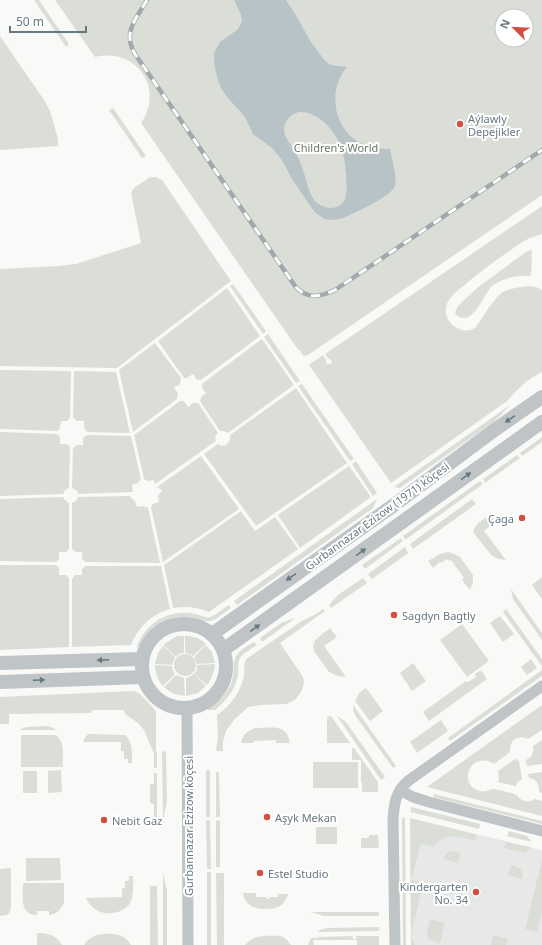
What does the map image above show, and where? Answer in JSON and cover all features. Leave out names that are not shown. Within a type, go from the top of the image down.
[{"type":"street","name":"Gurbannazar Ezizow (1971) köçesi","points":[[212,634],[388,510],[493,431],[542,397]]},
{"type":"street","name":"Gurbannazar Ezizow (1971) köçesi","points":[[223,650],[542,422]]},
{"type":"street","points":[[175,624],[188,624],[201,627],[212,634],[219,641],[223,650],[226,663],[225,676],[220,687],[212,697],[201,704],[187,708],[178,708],[166,704],[156,698],[148,689],[143,677],[142,659],[146,648],[153,637],[163,629],[175,624]]},
{"type":"street","points":[[0,663],[142,659]]},
{"type":"street","points":[[0,682],[143,677]]},
{"type":"street","points":[[395,945],[393,820],[394,802],[400,790],[408,781],[542,686]]},
{"type":"street","name":"Gurbannazar Ezizow köçesi","points":[[187,708],[188,945]]},
{"type":"street","points":[[400,790],[429,802],[542,831]]},
{"type":"shaded area","points":[[234,0],[286,0],[311,42],[325,61],[331,65],[347,67],[341,75],[337,85],[337,114],[341,124],[354,139],[371,147],[390,149],[394,168],[395,186],[387,195],[343,218],[334,220],[325,219],[313,210],[292,179],[282,160],[272,148],[253,134],[245,117],[221,88],[214,63],[214,53],[220,42],[237,30],[241,24],[241,15]],"holes":[[[299,112],[319,118],[330,128],[335,134],[342,151],[346,170],[347,190],[342,204],[338,207],[323,207],[315,201],[309,190],[295,151],[285,135],[284,129],[289,118],[293,114]]]},
{"type":"shaded area","name":"Kindergarten No. 34","points":[[410,818],[542,850],[542,945],[411,945]]},
{"type":"green space","points":[[34,0],[39,0],[69,44],[66,47]]},
{"type":"green space","name":"Children's World","points":[[55,0],[542,0],[542,195],[308,355],[303,356],[141,123],[148,110],[150,97],[148,84],[142,73],[134,64],[123,58],[110,56],[95,57]]},
{"type":"green space","points":[[0,36],[50,111],[58,139],[58,146],[0,150]]},
{"type":"green space","points":[[113,108],[146,156],[142,158],[109,110]]},
{"type":"green space","points":[[150,177],[156,177],[162,180],[231,281],[117,368],[0,366],[0,269],[76,264],[141,243],[131,193],[134,188]]},
{"type":"green space","points":[[542,206],[542,234],[522,242],[491,264],[451,297],[447,304],[446,310],[450,322],[454,326],[459,329],[471,330],[476,327],[492,303],[503,292],[529,286],[537,287],[542,290],[542,372],[527,381],[507,401],[391,483],[309,365],[323,355],[326,363],[330,364],[332,362],[331,360],[325,354]]},
{"type":"green space","points":[[532,250],[530,276],[510,278],[496,283],[492,286],[472,314],[468,317],[462,318],[456,315],[455,312],[458,306],[477,288],[519,257]]},
{"type":"green space","points":[[233,284],[266,331],[263,334],[230,286]]},
{"type":"green space","points":[[227,288],[260,336],[201,380],[197,380],[193,374],[187,378],[184,378],[158,341]]},
{"type":"green space","points":[[268,334],[300,381],[296,383],[264,337]]},
{"type":"green space","points":[[262,339],[294,385],[228,433],[220,431],[200,401],[201,397],[206,393],[202,388],[203,383]]},
{"type":"green space","points":[[155,343],[181,378],[180,384],[174,388],[178,393],[177,399],[133,432],[119,370]]},
{"type":"green space","points":[[0,370],[71,371],[70,418],[67,421],[61,421],[58,431],[0,429]]},
{"type":"green space","points":[[74,371],[116,372],[130,433],[87,432],[84,428],[84,421],[77,421],[73,417]]},
{"type":"green space","points":[[302,384],[354,459],[350,461],[298,386]]},
{"type":"green space","points":[[296,388],[347,463],[256,526],[204,454],[218,444],[222,446],[226,445],[230,440],[230,435]]},
{"type":"green space","points":[[180,401],[184,401],[188,407],[193,403],[198,403],[218,433],[215,436],[216,441],[155,484],[154,480],[148,481],[144,479],[134,435]]},
{"type":"green space","points":[[510,405],[492,423],[400,488],[394,487]]},
{"type":"green space","points":[[0,432],[57,434],[60,437],[60,444],[67,444],[70,447],[69,488],[65,490],[63,494],[0,496]]},
{"type":"green space","points":[[87,435],[131,436],[141,479],[138,483],[132,485],[133,492],[78,494],[77,491],[72,488],[73,448],[77,445],[83,445],[83,438]]},
{"type":"green space","points":[[542,437],[542,442],[522,456],[520,453]]},
{"type":"green space","points":[[517,455],[520,458],[485,483],[483,479]]},
{"type":"green space","points":[[201,456],[239,509],[163,562],[151,507],[153,504],[159,502],[158,496],[162,490],[157,487]]},
{"type":"green space","points":[[356,461],[377,493],[373,496],[352,464]]},
{"type":"green space","points":[[349,466],[371,497],[300,548],[278,515]]},
{"type":"green space","points":[[480,481],[483,484],[405,540],[403,536]]},
{"type":"green space","points":[[131,496],[130,497],[135,501],[137,507],[143,506],[148,508],[160,563],[86,562],[82,559],[82,552],[76,552],[72,549],[72,503],[76,501],[78,497]]},
{"type":"green space","points":[[63,497],[69,503],[69,549],[66,552],[59,552],[59,559],[56,562],[0,561],[0,499]]},
{"type":"green space","points":[[377,499],[373,508],[237,605],[234,601]]},
{"type":"green space","points":[[472,499],[476,504],[413,549],[410,544]]},
{"type":"green space","points":[[241,511],[255,531],[275,517],[298,549],[209,612],[191,607],[173,608],[164,565]]},
{"type":"green space","points":[[493,513],[498,520],[484,531],[506,560],[492,556],[473,532],[478,523]]},
{"type":"green space","points":[[401,538],[403,541],[365,569],[362,565]]},
{"type":"green space","points":[[405,547],[408,553],[372,579],[368,574]]},
{"type":"green space","points":[[448,552],[460,557],[473,575],[473,582],[470,590],[462,580],[464,578],[451,560],[449,561],[447,559],[441,563],[440,562],[433,568],[428,561],[440,554]]},
{"type":"green space","points":[[0,565],[56,565],[59,568],[59,575],[66,575],[69,578],[69,647],[0,650]]},
{"type":"green space","points":[[85,566],[161,566],[170,609],[157,614],[146,622],[134,638],[131,645],[72,647],[72,579],[75,575],[82,575],[82,569]]},
{"type":"green space","points":[[542,577],[542,599],[532,585]]},
{"type":"green space","points":[[363,578],[367,583],[331,608],[329,605],[338,595]]},
{"type":"green space","points":[[511,589],[542,633],[542,640],[513,599]]},
{"type":"green space","points":[[229,605],[231,608],[216,619],[210,621],[177,617],[159,624],[136,648],[144,633],[150,626],[164,617],[172,614],[192,613],[210,617]]},
{"type":"green space","points":[[324,609],[325,611],[280,643],[303,677],[304,683],[301,692],[295,700],[286,704],[248,707],[234,720],[226,731],[223,741],[223,751],[216,751],[218,736],[217,715],[235,698],[243,681],[246,659],[302,621]]},
{"type":"green space","points":[[506,609],[542,659],[542,665],[503,612]]},
{"type":"green space","points":[[500,616],[514,634],[503,642],[490,623]]},
{"type":"green space","points":[[294,618],[262,642],[260,638],[281,623]]},
{"type":"green space","points":[[462,624],[489,661],[467,677],[440,640]]},
{"type":"green space","points":[[330,628],[337,637],[324,646],[346,677],[338,676],[329,672],[314,651],[313,646],[315,640]]},
{"type":"green space","points":[[178,636],[184,636],[184,653],[179,654],[176,657],[163,645]]},
{"type":"green space","points":[[185,636],[191,636],[206,644],[193,656],[185,653]]},
{"type":"green space","points":[[254,642],[257,645],[243,654],[239,660],[237,679],[230,694],[215,710],[208,710],[208,708],[217,702],[228,690],[232,679],[234,661],[237,655]]},
{"type":"green space","points":[[206,645],[212,652],[215,663],[197,664],[194,657]]},
{"type":"green space","points":[[163,646],[175,657],[172,665],[155,664],[158,653]]},
{"type":"green space","points":[[185,654],[193,657],[196,665],[193,673],[185,676],[177,673],[174,665],[177,657]]},
{"type":"green space","points":[[531,659],[537,668],[527,675],[521,667]]},
{"type":"green space","points":[[413,663],[426,681],[412,691],[400,673]]},
{"type":"green space","points":[[215,664],[214,670],[207,685],[194,674],[197,670],[197,665]]},
{"type":"green space","points":[[155,665],[172,666],[175,674],[163,686],[156,674]]},
{"type":"green space","points":[[481,670],[487,679],[429,721],[423,712],[466,681],[468,682],[476,677],[475,674]]},
{"type":"green space","points":[[542,670],[542,676],[450,741],[448,738]]},
{"type":"green space","points":[[194,674],[206,686],[198,693],[186,696],[186,678]]},
{"type":"green space","points":[[176,675],[184,678],[185,696],[169,691],[164,687]]},
{"type":"green space","points":[[366,688],[383,711],[370,721],[355,701],[359,693]]},
{"type":"green space","points":[[133,691],[141,695],[156,711],[157,768],[154,768],[154,754],[144,730],[138,723],[125,714],[124,710],[93,710],[91,713],[9,714],[9,724],[0,724],[0,697]]},
{"type":"green space","points":[[353,705],[396,766],[393,768],[355,715]]},
{"type":"green space","points":[[542,705],[542,730],[528,739],[520,737],[514,740],[510,748],[510,752],[494,764],[486,761],[480,761],[474,764],[470,768],[468,780],[471,786],[478,791],[497,789],[517,795],[525,801],[535,799],[542,801],[542,816],[427,787]]},
{"type":"green space","points":[[331,716],[350,743],[327,743],[327,717]]},
{"type":"green space","points":[[337,716],[346,722],[385,777],[381,780]]},
{"type":"green space","points":[[441,720],[448,731],[417,753],[410,742]]},
{"type":"green space","points":[[48,726],[56,730],[20,730],[26,727]]},
{"type":"green space","points":[[273,727],[282,729],[286,732],[290,743],[276,743],[276,740],[241,743],[246,733],[256,728]]},
{"type":"green space","points":[[89,734],[125,735],[131,744],[132,763],[128,763],[128,759],[124,759],[124,751],[121,751],[121,742],[83,742]]},
{"type":"green space","points":[[21,735],[55,735],[61,741],[63,749],[63,767],[21,767]]},
{"type":"green space","points":[[542,740],[542,764],[527,766],[526,760],[530,758],[532,754],[533,746]]},
{"type":"green space","points":[[352,748],[354,748],[378,782],[378,792],[362,792],[361,760],[352,760]]},
{"type":"green space","points":[[166,751],[167,803],[163,823],[162,752]]},
{"type":"green space","points":[[515,759],[519,761],[522,779],[516,786],[498,782],[498,771]]},
{"type":"green space","points":[[313,762],[358,762],[358,788],[313,788]]},
{"type":"green space","points":[[61,770],[62,792],[48,793],[48,771]]},
{"type":"green space","points":[[206,770],[210,770],[210,817],[206,817]]},
{"type":"green space","points":[[23,771],[37,771],[37,793],[23,793]]},
{"type":"green space","points":[[216,772],[219,772],[220,817],[216,817]]},
{"type":"green space","points":[[542,772],[542,793],[539,792],[537,782],[534,779],[529,778],[528,774]]},
{"type":"green space","points":[[154,773],[157,773],[157,823],[154,823],[154,804],[150,803],[150,784],[154,784]]},
{"type":"green space","points":[[434,794],[542,821],[542,824],[433,797]]},
{"type":"green space","points":[[411,807],[480,824],[479,829],[411,812]]},
{"type":"green space","points":[[402,818],[405,818],[406,945],[403,945]]},
{"type":"green space","points":[[410,818],[477,835],[476,841],[453,836],[442,839],[433,847],[421,844],[411,880],[423,883],[412,931],[412,938],[415,945],[411,945]]},
{"type":"green space","points":[[206,820],[210,820],[211,869],[207,869]]},
{"type":"green space","points":[[220,820],[220,867],[216,867],[216,821]]},
{"type":"green space","points":[[316,827],[337,827],[337,844],[316,844]]},
{"type":"green space","points":[[509,831],[527,836],[532,842],[507,836]]},
{"type":"green space","points":[[369,835],[378,835],[379,848],[361,848],[361,838],[369,838]]},
{"type":"green space","points":[[506,842],[530,847],[528,851],[524,853],[504,848]]},
{"type":"green space","points":[[453,851],[460,853],[458,863],[444,859],[447,853]]},
{"type":"green space","points":[[26,858],[60,858],[61,880],[26,881]]},
{"type":"green space","points":[[542,860],[542,912],[537,932],[525,929]]},
{"type":"green space","points":[[511,865],[522,871],[522,879],[508,875]]},
{"type":"green space","points":[[11,868],[11,908],[7,915],[0,916],[0,869]]},
{"type":"green space","points":[[207,872],[211,872],[211,945],[207,945]]},
{"type":"green space","points":[[163,873],[167,891],[167,945],[163,945]]},
{"type":"green space","points":[[216,873],[224,873],[224,945],[217,945]]},
{"type":"green space","points":[[129,876],[133,876],[132,898],[129,905],[121,911],[107,913],[98,911],[88,902],[86,898],[122,897],[122,888],[125,888],[125,881],[129,881]]},
{"type":"green space","points":[[23,883],[64,883],[64,903],[54,914],[49,915],[49,911],[37,911],[37,915],[31,914],[27,912],[23,904]]},
{"type":"green space","points":[[150,886],[157,886],[158,945],[150,945]]},
{"type":"green space","points":[[243,893],[256,893],[256,897],[266,897],[267,899],[269,899],[269,897],[278,897],[278,894],[288,894],[283,904],[267,909],[258,908],[248,904]]},
{"type":"green space","points":[[311,912],[379,912],[379,916],[324,916]]},
{"type":"green space","points":[[430,919],[445,923],[440,943],[428,938],[427,932]]},
{"type":"green space","points":[[379,927],[379,931],[317,932],[328,928]]},
{"type":"green space","points":[[37,933],[51,935],[62,945],[37,945]]},
{"type":"green space","points":[[116,934],[124,938],[131,945],[84,945],[88,940],[96,935]]},
{"type":"green space","points":[[493,935],[508,939],[506,945],[491,945]]},
{"type":"green space","points":[[281,936],[291,945],[245,945],[257,937]]},
{"type":"green space","points":[[353,936],[353,939],[356,939],[356,936],[379,936],[379,945],[357,945],[357,940],[313,940],[314,945],[308,945],[311,938]]},
{"type":"railway","points":[[147,0],[131,28],[130,40],[134,52],[295,286],[304,294],[319,296],[335,290],[542,150]]},
{"type":"place","name":"Aýlawly Depejikler","points":[[460,124]]},
{"type":"place","name":"Çaga","points":[[522,518]]},
{"type":"place","name":"Sagdyn Bagtly","points":[[394,615]]},
{"type":"place","name":"Aşyk Mekan","points":[[267,817]]},
{"type":"place","name":"Nebit Gaz","points":[[104,820]]},
{"type":"place","name":"Estel Studio","points":[[260,873]]},
{"type":"place","name":"Kindergarten No. 34","points":[[476,892]]}]
